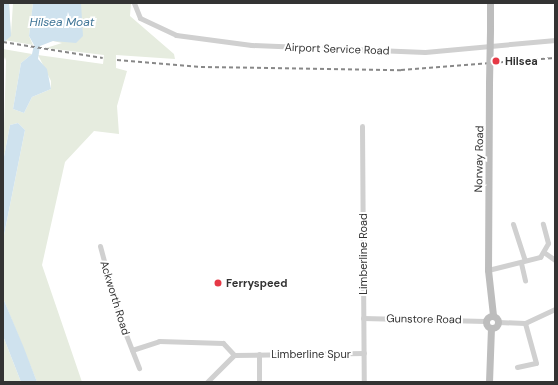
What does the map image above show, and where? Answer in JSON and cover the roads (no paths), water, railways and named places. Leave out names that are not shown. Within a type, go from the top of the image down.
[{"type":"street","name":"Airport Service Road","points":[[134,3],[140,18],[176,35],[252,45],[425,52],[555,40]]},
{"type":"street","name":"Norway Road","points":[[490,3],[488,270],[493,315],[498,322]]},
{"type":"street","name":"Limberline Road","points":[[362,126],[364,382]]},
{"type":"street","points":[[514,224],[523,262],[525,281]]},
{"type":"street","points":[[543,224],[548,243],[545,253]]},
{"type":"street","name":"Ackworth Road","points":[[100,246],[107,281],[139,368]]},
{"type":"street","points":[[488,270],[523,262],[545,253]]},
{"type":"street","points":[[545,253],[555,260]]},
{"type":"street","points":[[488,382],[492,328],[498,322],[526,323],[555,309]]},
{"type":"street","points":[[492,328],[485,321],[493,315]]},
{"type":"street","name":"Gunstore Road","points":[[364,318],[485,321]]},
{"type":"street","points":[[517,367],[536,363],[526,323]]},
{"type":"street","points":[[132,350],[159,341],[223,342],[234,355],[207,382]]},
{"type":"street","name":"Limberline Spur","points":[[259,354],[259,382]]},
{"type":"street","name":"Limberline Spur","points":[[234,355],[364,354]]},
{"type":"water","points":[[3,3],[9,3],[11,36],[3,43]]},
{"type":"water","name":"Hilsea Moat","points":[[33,3],[81,3],[83,36],[76,43],[53,41],[40,46],[38,59],[47,69],[51,89],[32,97],[24,113],[13,109],[21,63],[32,54],[34,45],[29,36]]},
{"type":"water","points":[[18,123],[25,130],[3,240],[3,162],[10,125]]},
{"type":"water","points":[[3,298],[37,382],[21,382],[3,336]]},
{"type":"railway","points":[[3,42],[103,58]]},
{"type":"railway","points":[[117,60],[201,67],[401,70],[555,58]]},
{"type":"place","name":"Hilsea","points":[[496,61]]},
{"type":"place","name":"Ferryspeed","points":[[218,283]]}]
